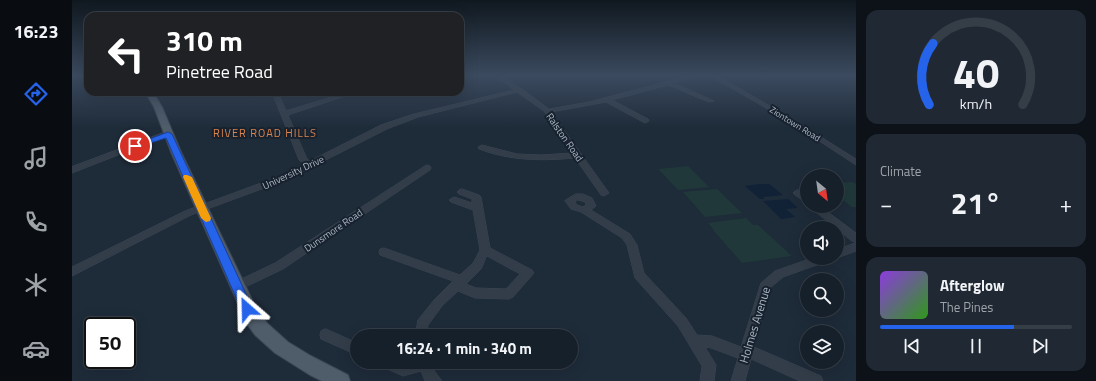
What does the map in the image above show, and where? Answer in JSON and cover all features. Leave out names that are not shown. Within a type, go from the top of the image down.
[{"type":"main road","points":[[152,96],[158,106],[168,134],[252,319],[271,339],[310,365],[341,381]]},
{"type":"street","name":"University Drive","points":[[72,272],[188,213],[276,181],[372,133],[408,118],[508,93]]},
{"type":"street","name":"Ralston Road","points":[[523,93],[546,111],[604,193]]},
{"type":"street","points":[[546,111],[576,106],[630,93]]},
{"type":"street","points":[[692,93],[711,101]]},
{"type":"street","name":"Ziontown Road","points":[[743,93],[789,119],[854,160]]},
{"type":"street","points":[[277,96],[303,160],[310,165]]},
{"type":"street","points":[[284,114],[341,96]]},
{"type":"street","points":[[606,99],[645,121]]},
{"type":"street","points":[[72,170],[168,134]]},
{"type":"street","points":[[482,146],[491,150],[531,158],[577,155]]},
{"type":"street","name":"Dunsmore Road","points":[[237,286],[279,266],[427,168]]},
{"type":"street","points":[[422,329],[422,324],[438,303],[477,266],[485,250],[476,197],[462,192]]},
{"type":"street","points":[[454,200],[478,208]]},
{"type":"street","points":[[584,210],[626,236],[632,245],[639,275],[682,322],[709,365],[707,381]]},
{"type":"street","points":[[823,213],[856,238]]},
{"type":"street","points":[[844,251],[856,247]]},
{"type":"street","points":[[384,252],[460,282],[475,293],[508,294],[528,273],[485,250]]},
{"type":"street","name":"Holmes Avenue","points":[[738,381],[765,286],[779,274],[804,265]]},
{"type":"street","points":[[326,335],[350,346]]},
{"type":"street","points":[[694,340],[712,342],[745,352],[816,381]]},
{"type":"street","points":[[427,369],[430,376],[435,381]]},
{"type":"green space","points":[[688,166],[709,187],[678,190],[658,169]]},
{"type":"green space","points":[[853,182],[856,184],[856,207],[852,207],[844,201],[844,183]]},
{"type":"green space","points":[[717,189],[742,213],[705,217],[683,192]]},
{"type":"green space","points":[[746,218],[753,225],[758,225],[792,256],[742,263],[708,223]]},
{"type":"water","points":[[769,184],[783,195],[763,197],[764,199],[760,199],[745,186]]},
{"type":"water","points":[[788,199],[798,208],[786,209],[795,217],[781,219],[763,201]]},
{"type":"slow traffic","points":[[187,177],[206,218]]},
{"type":"district","name":"RIVER ROAD HILLS","points":[[265,133]]},
{"type":"route","points":[[135,146],[168,134],[247,309]]}]
